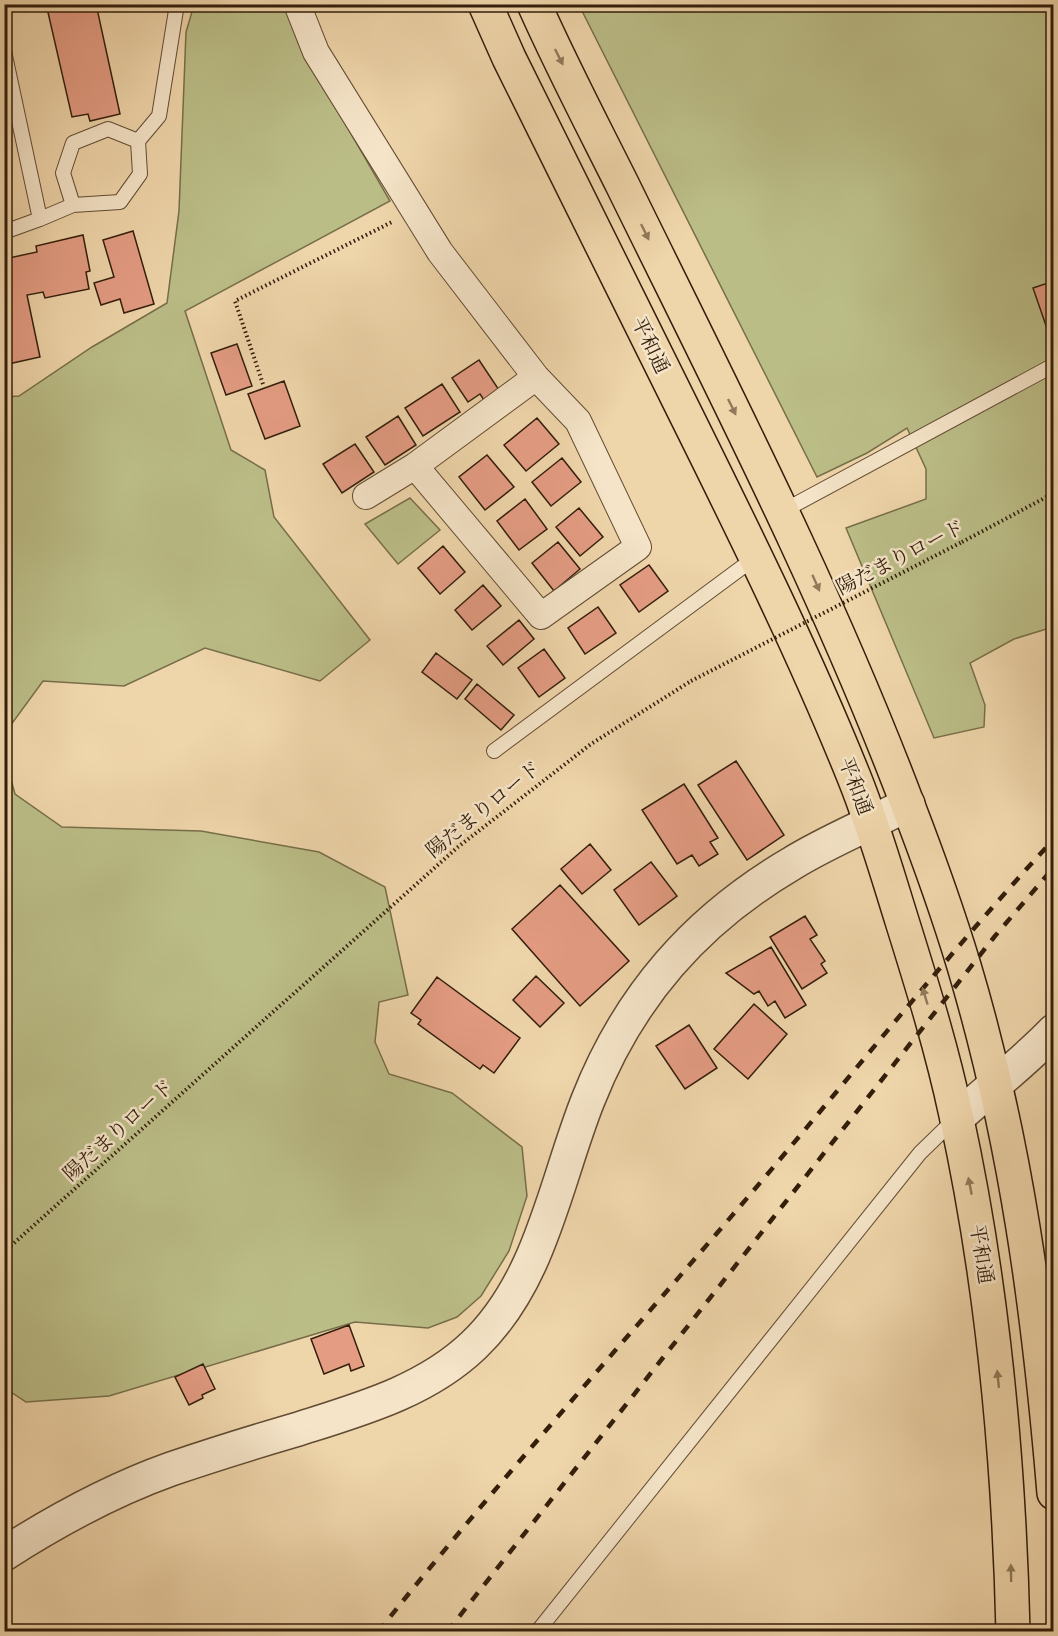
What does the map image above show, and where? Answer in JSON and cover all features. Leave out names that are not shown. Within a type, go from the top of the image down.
[{"type":"highway","name":"平和通","points":[[485,4],[509,58],[756,557],[816,687],[855,779],[871,824],[932,1017],[957,1118],[987,1283],[1001,1412],[1009,1525],[1013,1632]]},
{"type":"highway","points":[[534,4],[818,586],[884,741],[928,856],[964,964],[1011,1155],[1033,1284],[1043,1367],[1053,1493]]},
{"type":"street","points":[[297,4],[316,52],[440,252],[536,377],[578,421],[638,546],[541,616],[415,466]]},
{"type":"street","points":[[366,496],[415,466],[536,377]]},
{"type":"street","points":[[4,1554],[60,1520],[130,1485],[203,1458],[384,1400],[429,1379],[470,1349],[503,1311],[528,1268],[543,1232],[589,1099],[617,1038],[650,987],[682,948],[728,907],[792,863],[908,804]]},
{"type":"street","points":[[957,1118],[1036,1049],[1053,1031]]},
{"type":"lane","points":[[4,232],[73,205],[120,202],[140,174],[138,141],[159,116],[177,4]]},
{"type":"lane","points":[[4,51],[39,219]]},
{"type":"lane","points":[[73,205],[63,173],[73,143],[108,129],[138,141]]},
{"type":"lane","points":[[783,511],[1053,365]]},
{"type":"lane","points":[[494,752],[756,557]]},
{"type":"lane","points":[[537,1632],[920,1153],[957,1118]]},
{"type":"path","points":[[263,384],[235,301],[414,211]]},
{"type":"path","name":"陽だまりロード","points":[[4,1252],[459,847],[591,744],[692,681],[1053,493]]},
{"type":"green space","points":[[194,5],[287,5],[298,42],[390,201],[185,311],[231,450],[265,470],[274,517],[370,640],[320,681],[205,648],[124,686],[43,681],[5,733],[5,397],[19,396],[92,347],[167,303],[179,211],[186,32]]},
{"type":"green space","points":[[579,5],[1053,5],[1053,627],[1014,639],[970,663],[985,705],[984,727],[934,738],[846,528],[926,499],[926,469],[907,428],[867,453],[817,477]]},
{"type":"green space","points":[[410,498],[440,530],[398,564],[365,524]]},
{"type":"green space","points":[[4,754],[15,794],[62,827],[201,831],[319,852],[385,887],[408,995],[379,1002],[375,1042],[389,1074],[452,1093],[522,1147],[527,1196],[509,1251],[481,1296],[457,1317],[428,1328],[355,1322],[109,1396],[26,1402],[5,1388]]},
{"type":"green space","points":[[1053,1080],[1053,1179],[1047,1129],[1048,1105]]},
{"type":"building","points":[[37,4],[96,4],[120,114],[90,121],[88,114],[72,117],[47,8],[38,10]]},
{"type":"building","points":[[133,231],[154,304],[124,313],[120,299],[101,305],[94,283],[114,277],[103,240]]},
{"type":"building","points":[[83,235],[90,271],[86,272],[89,289],[45,298],[43,292],[27,295],[40,357],[8,364],[4,347],[4,259],[37,252],[36,246]]},
{"type":"building","points":[[1054,281],[1054,342],[1052,343],[1033,288]]},
{"type":"building","points":[[237,344],[252,386],[226,395],[211,353]]},
{"type":"building","points":[[479,360],[501,393],[486,403],[480,394],[468,402],[452,378]]},
{"type":"building","points":[[284,381],[300,426],[265,439],[248,394]]},
{"type":"building","points":[[442,384],[460,412],[423,436],[405,408]]},
{"type":"building","points":[[398,416],[416,445],[385,465],[366,437]]},
{"type":"building","points":[[537,418],[559,444],[526,471],[504,445]]},
{"type":"building","points":[[355,444],[374,472],[342,493],[323,464]]},
{"type":"building","points":[[487,455],[514,487],[485,510],[459,477]]},
{"type":"building","points":[[562,458],[581,482],[551,506],[532,482]]},
{"type":"building","points":[[525,499],[547,529],[519,550],[497,521]]},
{"type":"building","points":[[579,508],[603,537],[580,556],[556,527]]},
{"type":"building","points":[[558,542],[580,569],[554,591],[532,563]]},
{"type":"building","points":[[443,546],[465,572],[440,594],[418,568]]},
{"type":"building","points":[[649,565],[668,591],[639,612],[620,585]]},
{"type":"building","points":[[483,585],[501,606],[472,630],[455,610]]},
{"type":"building","points":[[598,607],[616,633],[585,654],[568,628]]},
{"type":"building","points":[[519,620],[534,639],[503,665],[487,646]]},
{"type":"building","points":[[544,649],[565,678],[539,697],[518,668]]},
{"type":"building","points":[[436,653],[472,680],[457,699],[422,672]]},
{"type":"building","points":[[477,684],[514,715],[501,730],[465,699]]},
{"type":"building","points":[[736,761],[784,835],[747,860],[698,785]]},
{"type":"building","points":[[684,784],[718,838],[710,842],[718,854],[699,866],[692,855],[677,864],[642,810]]},
{"type":"building","points":[[590,844],[611,870],[582,894],[561,869]]},
{"type":"building","points":[[651,862],[677,896],[639,925],[614,890]]},
{"type":"building","points":[[560,885],[629,961],[580,1006],[512,929]]},
{"type":"building","points":[[805,916],[817,935],[810,939],[825,961],[821,964],[827,973],[802,989],[770,937]]},
{"type":"building","points":[[771,947],[806,1005],[785,1018],[775,1001],[768,1006],[759,991],[754,994],[726,973]]},
{"type":"building","points":[[536,976],[564,1003],[540,1027],[513,1000]]},
{"type":"building","points":[[437,977],[520,1038],[494,1073],[483,1065],[480,1069],[418,1024],[421,1020],[411,1013]]},
{"type":"building","points":[[754,1004],[787,1034],[748,1079],[714,1049]]},
{"type":"building","points":[[689,1025],[717,1068],[685,1089],[656,1046]]},
{"type":"building","points":[[349,1325],[364,1366],[351,1371],[349,1364],[324,1374],[311,1339]]},
{"type":"building","points":[[203,1364],[215,1389],[189,1405],[175,1377]]},
{"type":"railway","points":[[378,1632],[521,1460],[765,1177],[943,964],[1054,839]]},
{"type":"railway","points":[[447,1632],[995,936],[1054,867]]}]
